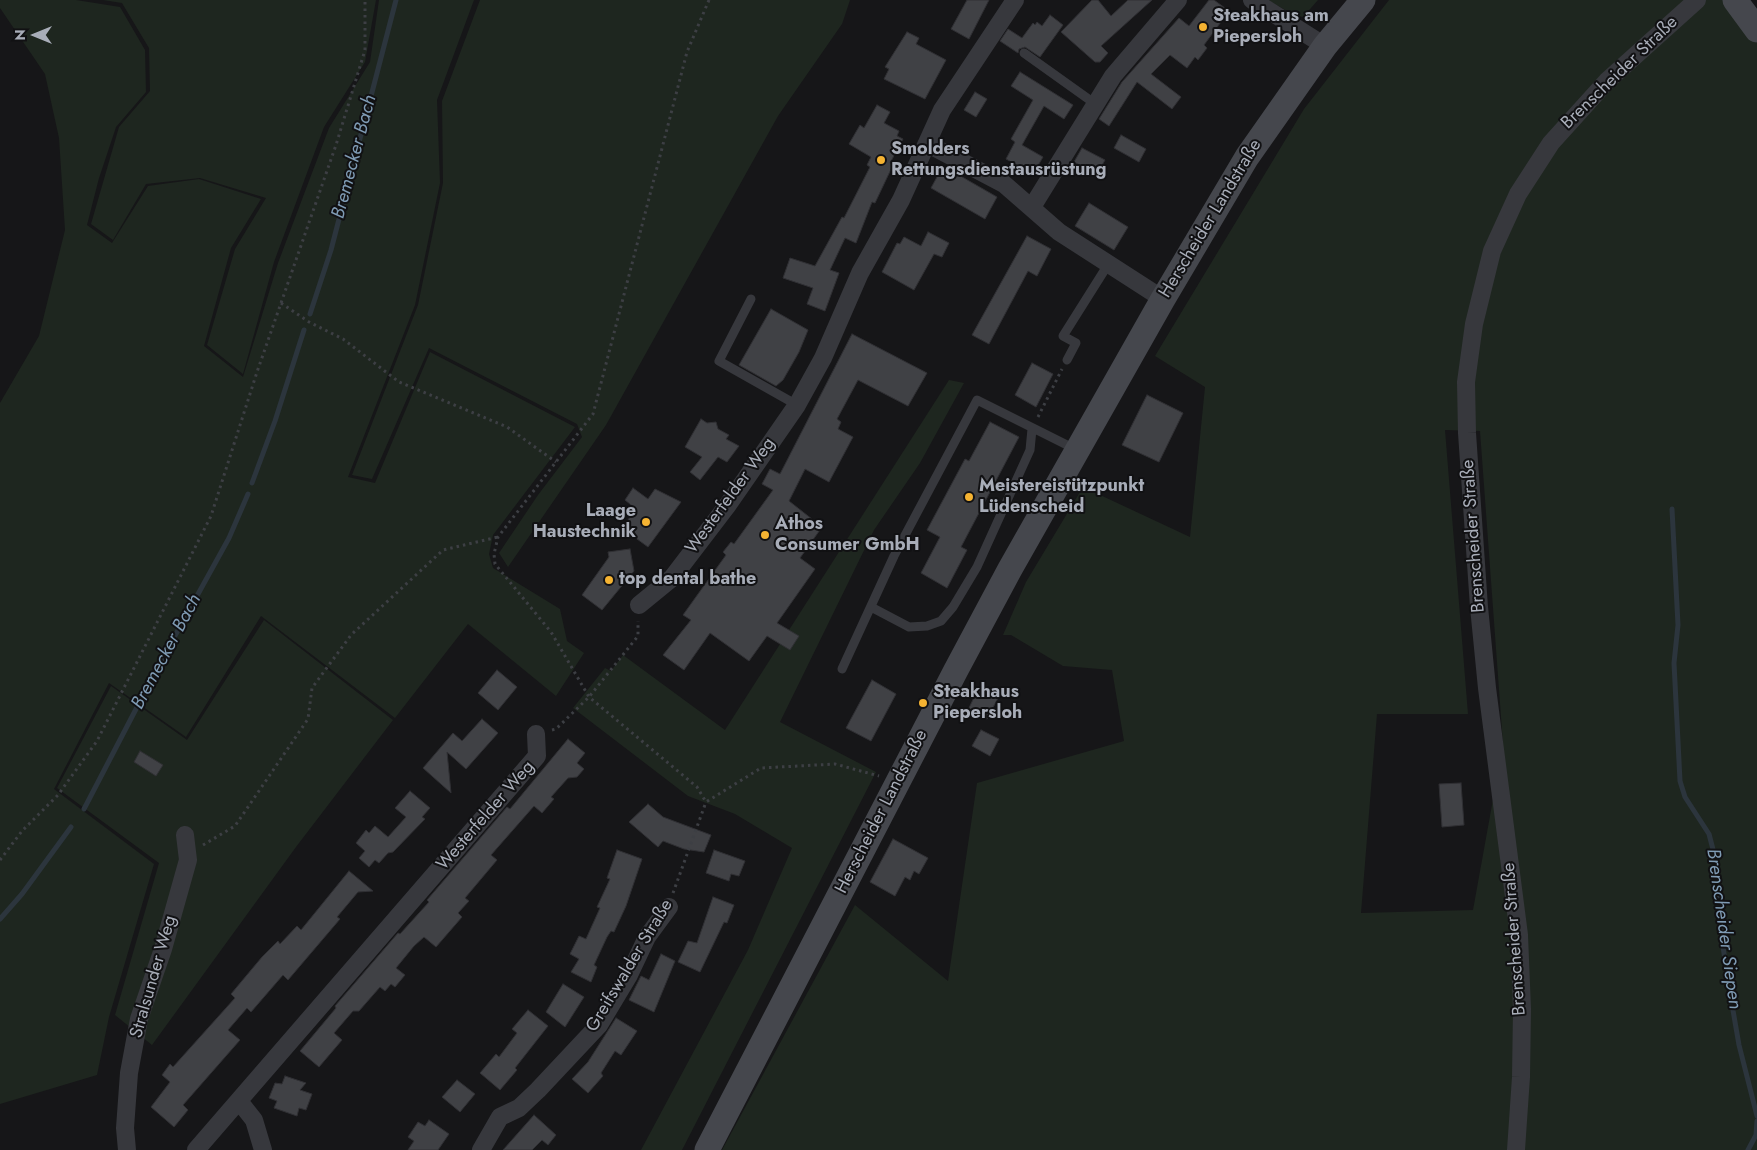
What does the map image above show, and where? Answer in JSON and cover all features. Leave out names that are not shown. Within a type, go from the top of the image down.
[{"type":"main road","name":"Herscheider Landstraße","points":[[707,1150],[1001,586],[1163,299],[1247,157],[1325,46],[1363,0]]},
{"type":"main road","points":[[1735,0],[1757,30]]},
{"type":"street","name":"Westerfelder Weg","points":[[639,605],[672,578],[727,506],[797,405],[823,358],[860,273],[901,200],[942,110],[1015,0]]},
{"type":"street","points":[[1032,207],[1053,176],[1094,103],[1117,70],[1178,0]]},
{"type":"street","points":[[1252,0],[1325,46]]},
{"type":"street","name":"Brenscheider Straße","points":[[1516,1150],[1522,1077],[1519,935],[1487,688],[1479,607],[1466,416],[1466,382],[1474,324],[1492,251],[1518,194],[1551,143],[1607,81],[1697,0]]},
{"type":"street","points":[[928,144],[1004,184],[1060,232],[1163,299]]},
{"type":"street","name":"Westerfelder Weg","points":[[196,1150],[537,756],[536,734]]},
{"type":"street","name":"Stralsunder Weg","points":[[127,1150],[125,1128],[129,1073],[139,1019],[163,949],[188,860],[185,835]]},
{"type":"street","name":"Greifswalder Straße","points":[[481,1150],[500,1117],[518,1108],[538,1090],[599,1025],[630,975],[647,937],[670,907]]},
{"type":"street","points":[[239,1101],[254,1120],[263,1150]]},
{"type":"lane","points":[[1024,53],[1094,103]]},
{"type":"lane","points":[[1067,360],[1076,343],[1062,336],[1109,263]]},
{"type":"lane","points":[[752,299],[719,361],[797,405]]},
{"type":"lane","points":[[842,669],[894,556],[977,400],[1032,429],[1078,450]]},
{"type":"lane","points":[[871,607],[908,627],[927,626],[941,621],[953,607],[977,567],[1030,450],[1032,429]]},
{"type":"path","points":[[0,860],[22,831],[58,796],[97,741],[211,516],[336,145],[364,50],[365,0]]},
{"type":"path","points":[[708,0],[687,52],[593,414],[498,537],[494,554],[495,564],[550,632],[589,697],[697,787],[706,802],[762,768],[835,764],[867,774],[900,780]]},
{"type":"path","points":[[281,304],[343,339],[399,382],[507,427],[556,462]]},
{"type":"path","points":[[1032,429],[1067,360]]},
{"type":"path","points":[[188,860],[186,854],[235,826],[308,719],[312,688],[351,635],[443,550],[498,537]]},
{"type":"path","points":[[536,734],[556,729],[589,697],[638,636],[639,605]]},
{"type":"path","name":"Greifswalder Straße","points":[[670,907],[678,878],[706,802]]},
{"type":"shaded area","points":[[0,0],[76,0],[120,7],[145,50],[146,92],[116,127],[99,178],[87,225],[112,243],[148,186],[199,179],[261,199],[231,248],[204,346],[243,377],[278,263],[329,128],[370,62],[379,0],[474,0],[437,100],[440,183],[415,305],[348,477],[375,483],[430,352],[575,427],[493,535],[489,554],[493,568],[560,609],[567,641],[584,653],[556,696],[468,624],[395,718],[261,616],[186,737],[109,683],[54,789],[154,864],[109,1017],[97,1075],[0,1104],[0,403],[39,336],[65,230],[59,138],[45,74],[0,8]]},
{"type":"shaded area","points":[[103,0],[376,0],[365,62],[324,127],[274,262],[243,374],[207,345],[235,249],[266,198],[200,178],[146,184],[113,240],[91,224],[119,127],[150,91],[149,48],[122,3]]},
{"type":"shaded area","points":[[480,0],[850,0],[842,24],[778,116],[606,425],[508,567],[499,553],[538,495],[582,437],[577,424],[429,348],[372,479],[352,475],[418,305],[443,183],[442,101]]},
{"type":"shaded area","points":[[1268,0],[1318,0],[1303,17],[1294,15]]},
{"type":"shaded area","points":[[1389,0],[1723,0],[1757,43],[1757,1150],[722,1150],[855,905],[948,981],[977,783],[1124,741],[1112,670],[1063,666],[1011,635],[1003,635],[1026,582],[1083,487],[1190,537],[1205,387],[1155,356],[1304,109]],"holes":[[[1445,430],[1480,431],[1503,744],[1473,910],[1361,913],[1377,714],[1468,714]]]},
{"type":"shaded area","points":[[949,380],[964,383],[920,463],[874,530],[780,722],[876,772],[682,1150],[641,1150],[748,950],[792,848],[735,814],[688,796],[573,708],[605,668],[611,671],[623,655],[725,730]]},
{"type":"shaded area","points":[[264,620],[393,720],[296,847],[152,1045],[115,1015],[159,863],[57,788],[111,686],[187,740]]},
{"type":"building","points":[[967,0],[989,0],[969,39],[951,29]]},
{"type":"building","points":[[1092,0],[1098,0],[1111,16],[1128,0],[1152,0],[1101,46],[1108,53],[1100,62],[1095,62],[1061,32]]},
{"type":"building","points":[[1209,0],[1214,0],[1229,11],[1204,45],[1207,48],[1198,60],[1195,57],[1187,68],[1170,55],[1151,74],[1181,97],[1172,109],[1137,82],[1109,126],[1099,119],[1122,82],[1179,18],[1189,26]]},
{"type":"building","points":[[1050,15],[1063,25],[1040,57],[1025,47],[1019,49],[1018,53],[1000,41],[1008,29],[1022,38],[1033,23],[1035,25],[1037,22],[1042,26]]},
{"type":"building","points":[[907,32],[919,38],[916,44],[946,60],[925,99],[884,79],[889,69],[885,67]]},
{"type":"building","points":[[1020,72],[1073,105],[1064,119],[1044,106],[1022,145],[1043,157],[1033,174],[1006,159],[1015,142],[1011,139],[1033,100],[1011,86]]},
{"type":"building","points":[[975,92],[987,99],[976,117],[964,110]]},
{"type":"building","points":[[877,105],[890,112],[884,123],[899,131],[897,136],[903,139],[890,163],[893,165],[875,203],[872,202],[856,243],[845,238],[830,270],[839,273],[825,311],[807,304],[813,288],[783,278],[790,258],[815,266],[842,217],[844,218],[870,167],[867,165],[871,157],[849,144],[860,125],[864,128]]},
{"type":"building","points":[[1121,135],[1146,149],[1139,162],[1114,148]]},
{"type":"building","points":[[1082,148],[1105,160],[1097,174],[1074,162]]},
{"type":"building","points":[[943,166],[997,197],[985,219],[931,188]]},
{"type":"building","points":[[1089,203],[1128,227],[1114,250],[1075,226]]},
{"type":"building","points":[[928,232],[949,243],[942,257],[934,254],[914,290],[882,272],[897,243],[900,244],[904,237],[921,246]]},
{"type":"building","points":[[1027,236],[1051,249],[1037,276],[1028,271],[989,344],[972,335]]},
{"type":"building","points":[[771,309],[808,330],[799,352],[783,380],[776,386],[739,365]]},
{"type":"building","points":[[852,334],[927,373],[908,406],[858,380],[837,419],[841,422],[838,429],[853,437],[829,482],[805,469],[789,501],[822,527],[800,558],[815,569],[777,623],[799,636],[790,650],[767,636],[749,661],[710,633],[684,670],[663,655],[691,620],[683,615],[726,555],[723,552],[731,542],[734,544],[773,490],[762,484],[770,469],[780,474]]},
{"type":"building","points":[[1032,363],[1053,374],[1036,407],[1015,395]]},
{"type":"building","points":[[1147,395],[1183,413],[1159,462],[1122,445]]},
{"type":"building","points":[[701,419],[707,423],[716,422],[718,429],[729,435],[726,439],[739,446],[727,462],[718,457],[700,480],[690,472],[702,457],[685,447]]},
{"type":"building","name":"Meistereistützpunkt Lüdenscheid","points":[[990,422],[1019,437],[961,547],[967,550],[947,588],[921,573],[940,537],[927,530],[965,459],[969,461]]},
{"type":"building","name":"Laage Haustechnik","points":[[633,488],[648,499],[655,489],[681,502],[648,547],[622,528],[636,509],[625,500]]},
{"type":"building","name":"top dental bathe","points":[[630,549],[634,571],[602,610],[582,595],[609,557],[608,552]]},
{"type":"building","points":[[497,670],[517,687],[498,710],[478,693]]},
{"type":"building","points":[[872,680],[896,694],[871,741],[846,728]]},
{"type":"building","points":[[979,687],[999,696],[987,719],[968,710]]},
{"type":"building","points":[[482,719],[498,733],[466,769],[447,752],[451,793],[423,768],[453,733],[462,741]]},
{"type":"building","points":[[981,730],[999,739],[990,756],[972,746]]},
{"type":"building","points":[[568,739],[585,753],[577,763],[584,769],[577,777],[568,778],[551,797],[554,799],[542,813],[534,806],[491,855],[497,860],[465,898],[469,901],[458,913],[462,917],[436,947],[424,937],[414,946],[396,968],[405,975],[395,987],[391,984],[385,991],[380,987],[359,1011],[353,1011],[334,1033],[342,1040],[319,1067],[300,1051],[336,1008],[335,1006],[398,933],[400,934],[429,902],[427,900],[507,807],[510,809]]},
{"type":"building","points":[[140,751],[163,765],[156,776],[134,762]]},
{"type":"building","points":[[1461,783],[1464,825],[1442,827],[1439,784]]},
{"type":"building","points":[[410,791],[430,808],[422,817],[425,819],[393,852],[388,853],[379,863],[375,860],[369,867],[359,858],[365,851],[356,843],[366,830],[369,833],[375,826],[388,837],[406,817],[395,808]]},
{"type":"building","points":[[648,804],[663,817],[711,835],[704,852],[684,849],[663,841],[658,847],[629,822]]},
{"type":"building","points":[[893,839],[928,858],[919,874],[914,871],[910,880],[905,877],[895,896],[870,882]]},
{"type":"building","points":[[617,850],[642,859],[626,906],[614,932],[611,931],[607,937],[594,965],[597,967],[591,982],[571,972],[579,959],[570,954],[579,936],[586,939],[600,908],[597,907],[610,879],[607,878]]},
{"type":"building","points":[[714,850],[745,861],[739,876],[731,874],[729,881],[706,873]]},
{"type":"building","points":[[349,871],[373,891],[358,892],[337,917],[340,919],[288,980],[283,975],[251,1012],[247,1008],[228,1030],[240,1040],[183,1105],[188,1110],[174,1127],[151,1107],[170,1082],[162,1075],[170,1064],[173,1067],[235,998],[231,994],[262,957],[278,941],[280,944],[297,926],[301,930]]},
{"type":"building","points":[[713,897],[734,905],[727,923],[724,922],[700,972],[678,962],[688,941],[697,943]]},
{"type":"building","points":[[661,954],[675,961],[654,1012],[629,1000],[641,976],[649,980]]},
{"type":"building","points":[[563,984],[584,997],[565,1027],[546,1012]]},
{"type":"building","points":[[528,1010],[548,1026],[515,1068],[517,1070],[500,1090],[480,1073],[496,1054],[499,1057],[517,1033],[512,1029]]},
{"type":"building","points":[[616,1018],[637,1031],[621,1055],[615,1051],[601,1073],[603,1076],[588,1093],[572,1079],[588,1062]]},
{"type":"building","points":[[285,1076],[306,1083],[300,1090],[312,1094],[306,1110],[299,1108],[297,1116],[274,1108],[277,1101],[269,1098],[275,1083],[282,1084]]},
{"type":"building","points":[[457,1080],[475,1094],[460,1112],[442,1097]]},
{"type":"building","points":[[534,1115],[556,1135],[548,1145],[542,1140],[532,1150],[503,1150]]},
{"type":"building","points":[[429,1120],[449,1134],[438,1150],[408,1150],[414,1141],[408,1137],[418,1122],[425,1126]]},
{"type":"waterway","name":"Bremecker Bach","points":[[310,314],[331,250],[396,0]]},
{"type":"waterway","name":"Bremecker Bach","points":[[252,483],[275,421],[304,330]]},
{"type":"waterway","name":"Bremecker Bach","points":[[84,809],[161,661],[229,538],[248,494]]},
{"type":"waterway","name":"Brenscheider Siepen","points":[[1672,509],[1678,625],[1674,663],[1680,781],[1685,797],[1709,834],[1716,861],[1722,940],[1730,993],[1739,1045],[1757,1116]]},
{"type":"waterway","name":"Bremecker Bach","points":[[0,919],[22,894],[71,827]]},
{"type":"waterway","name":"Brenscheider Siepen","points":[[1748,1150],[1756,1135],[1757,1121]]},
{"type":"place","name":"Steakhaus am Piepersloh","points":[[1203,27]]},
{"type":"place","name":"Smolders Rettungsdienstausrüstung","points":[[881,160]]},
{"type":"place","name":"Meistereistützpunkt Lüdenscheid","points":[[969,497]]},
{"type":"place","name":"Laage Haustechnik","points":[[646,522]]},
{"type":"place","name":"Athos Consumer GmbH","points":[[765,535]]},
{"type":"place","name":"top dental bathe","points":[[609,580]]},
{"type":"place","name":"Steakhaus Piepersloh","points":[[923,703]]}]
